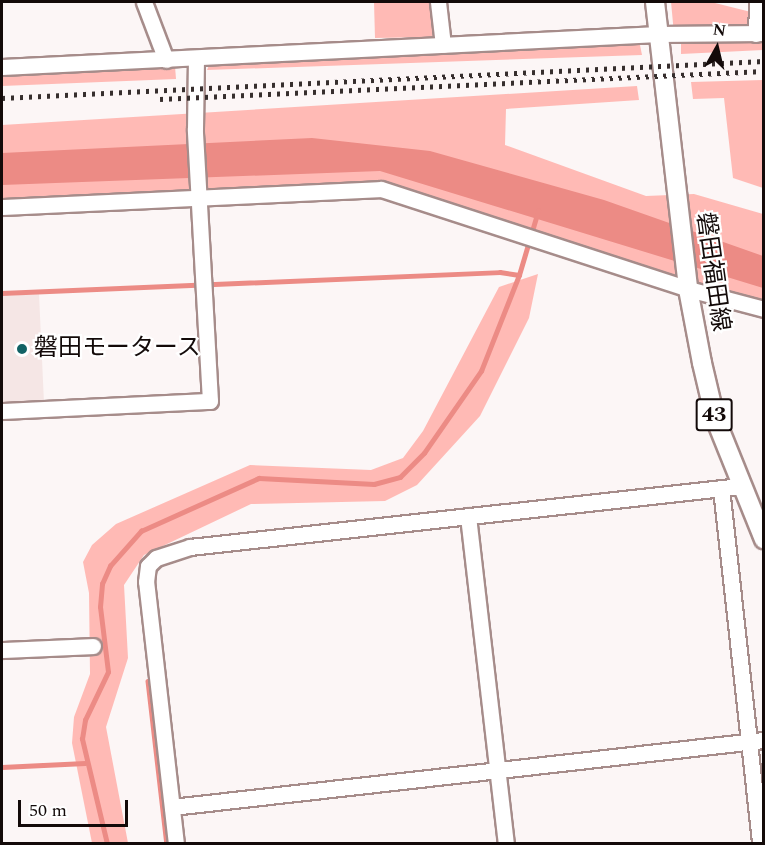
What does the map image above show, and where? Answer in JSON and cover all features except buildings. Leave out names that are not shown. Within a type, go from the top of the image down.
[{"type":"main road","name":"磐田福田線","points":[[655,2],[688,286],[715,418],[764,539]]},
{"type":"street","points":[[144,2],[166,60]]},
{"type":"street","points":[[438,2],[443,45]]},
{"type":"street","points":[[2,67],[658,34],[760,34],[757,2]]},
{"type":"street","points":[[2,411],[210,401],[195,129],[196,59]]},
{"type":"street","points":[[2,207],[198,195],[381,189],[764,309]]},
{"type":"street","points":[[176,843],[146,582],[147,566],[156,558],[190,547],[741,486]]},
{"type":"street","points":[[721,488],[756,740],[760,843]]},
{"type":"street","points":[[468,516],[506,843]]},
{"type":"street","points":[[2,650],[93,646]]},
{"type":"street","points":[[172,807],[756,740]]},
{"type":"shaded area","points":[[374,2],[430,2],[433,37],[375,38]]},
{"type":"shaded area","points":[[671,2],[711,2],[751,12],[750,29],[674,34]]},
{"type":"shaded area","points":[[763,35],[763,50],[681,54],[681,41]]},
{"type":"shaded area","points":[[639,40],[642,55],[207,70],[212,58]]},
{"type":"shaded area","points":[[175,66],[176,79],[2,86],[2,73]]},
{"type":"shaded area","points":[[764,80],[763,188],[733,178],[724,98],[693,99],[691,82]]},
{"type":"shaded area","points":[[637,86],[639,100],[506,109],[505,145],[646,196],[694,194],[763,214],[763,313],[375,189],[2,207],[2,125]]},
{"type":"shaded area","points":[[312,138],[430,151],[604,200],[763,256],[763,288],[380,171],[2,185],[2,153]]},
{"type":"shaded area","points":[[538,274],[529,318],[480,416],[417,485],[385,501],[251,504],[144,555],[124,585],[128,658],[106,727],[128,843],[92,843],[72,743],[74,717],[90,674],[89,593],[83,562],[92,545],[116,524],[250,465],[371,470],[403,458],[423,431],[499,287]]},
{"type":"shaded area","name":"磐田モータース","points":[[39,294],[44,403],[2,405],[2,296]]},
{"type":"waterway","points":[[107,844],[82,739],[85,720],[108,672],[100,607],[102,584],[110,566],[141,531],[259,478],[374,484],[400,477],[424,453],[481,371],[519,275],[538,211]]},
{"type":"waterway","points":[[2,293],[500,272],[519,275]]},
{"type":"waterway","points":[[148,681],[167,844]]},
{"type":"waterway","points":[[2,767],[85,763]]},
{"type":"railway","points":[[2,98],[764,61]]},
{"type":"railway","points":[[160,99],[764,71]]},
{"type":"place","name":"磐田モータース","points":[[22,349]]}]
